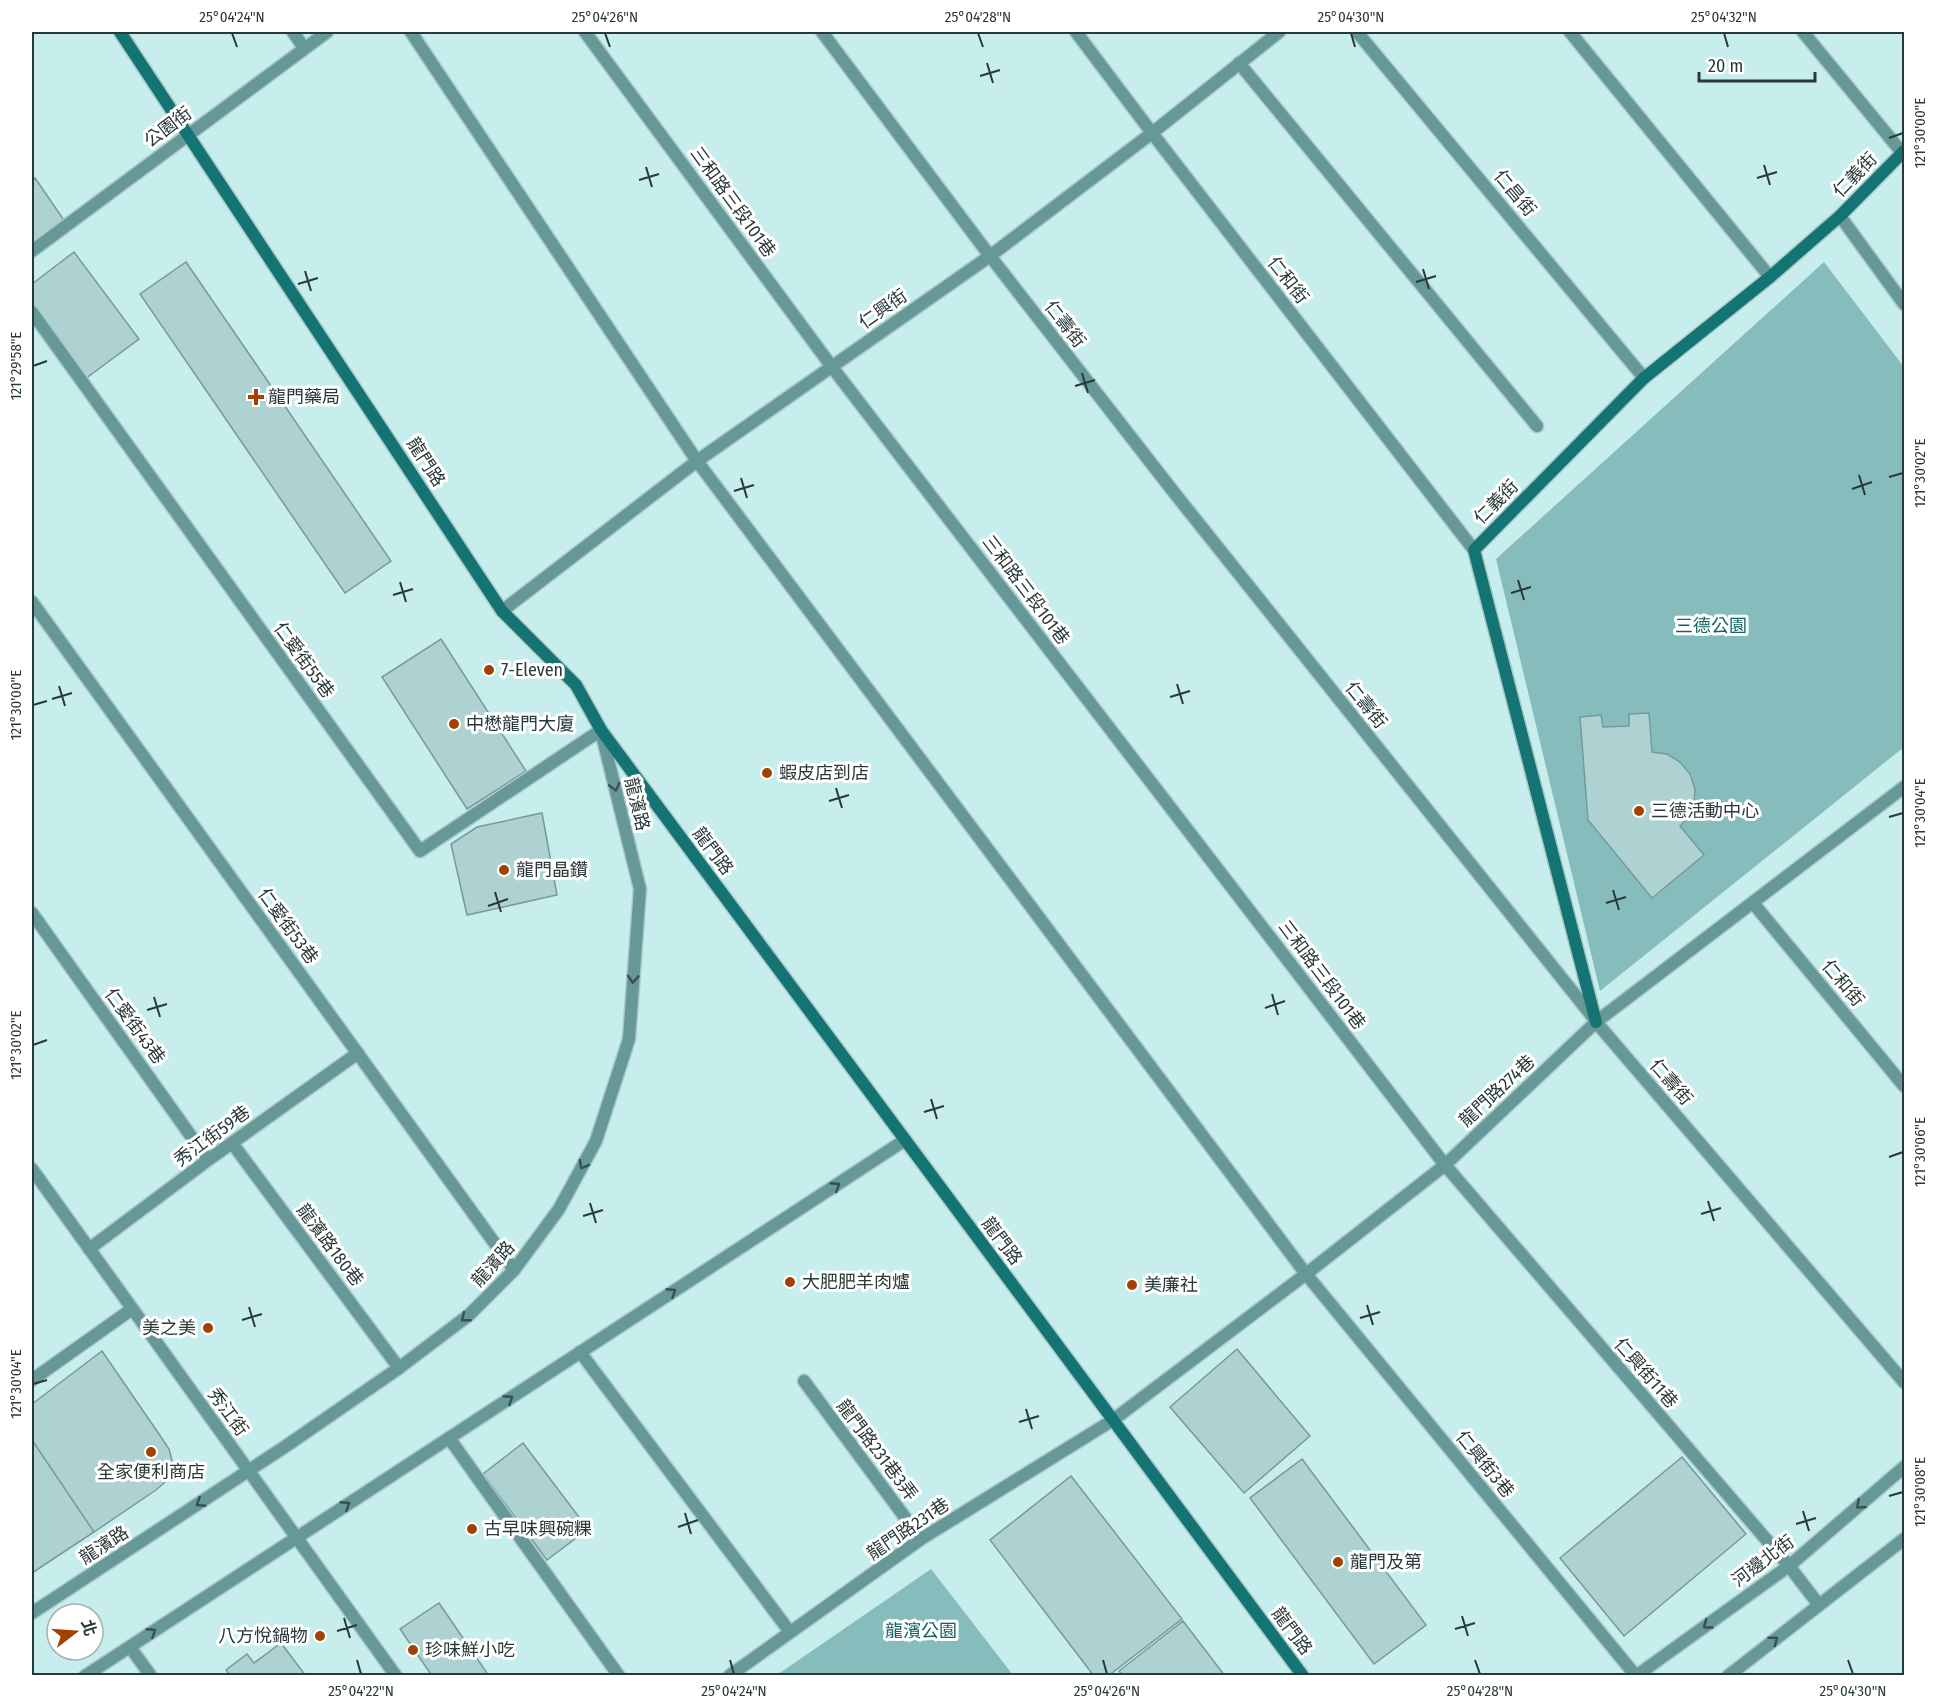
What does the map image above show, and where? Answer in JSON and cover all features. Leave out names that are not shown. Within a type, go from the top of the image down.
[{"type":"street","name":"龍門路","points":[[120,32],[502,611],[576,685],[601,730],[1303,1676]]},
{"type":"street","points":[[293,32],[304,48]]},
{"type":"street","name":"公園街","points":[[32,251],[327,32]]},
{"type":"street","name":"仁興街3巷","points":[[411,32],[697,461],[1306,1274],[1636,1676]]},
{"type":"street","name":"三和路三段101巷","points":[[585,32],[832,367],[1445,1165]]},
{"type":"street","name":"仁壽街","points":[[822,32],[990,256],[1183,504],[1596,1022],[1905,1382]]},
{"type":"street","name":"仁和街","points":[[1076,32],[1474,550]]},
{"type":"street","name":"仁興街","points":[[502,611],[697,461],[990,256],[1152,133],[1279,32]]},
{"type":"street","name":"仁昌街","points":[[1357,32],[1644,378]]},
{"type":"street","points":[[1570,32],[1770,277]]},
{"type":"street","points":[[1803,32],[1904,153]]},
{"type":"street","points":[[1239,63],[1537,426]]},
{"type":"street","name":"仁義街","points":[[1596,1022],[1474,550],[1644,378],[1770,277],[1840,216],[1904,153]]},
{"type":"street","points":[[1840,216],[1905,304]]},
{"type":"street","name":"仁愛街55巷","points":[[32,312],[420,851],[601,730]]},
{"type":"street","name":"仁愛街53巷","points":[[32,602],[514,1270]]},
{"type":"street","name":"龍濱路","points":[[32,1613],[249,1471],[399,1368],[469,1315],[514,1270],[559,1209],[596,1141],[629,1039],[640,889],[601,730]]},
{"type":"street","name":"龍門路274巷","points":[[1113,1420],[1445,1165],[1596,1022],[1905,787]]},
{"type":"street","name":"仁和街","points":[[1753,903],[1905,1086]]},
{"type":"street","name":"仁愛街43巷","points":[[32,913],[208,1160]]},
{"type":"street","name":"秀江街59巷","points":[[89,1249],[208,1160],[358,1053]]},
{"type":"street","points":[[85,1676],[905,1140]]},
{"type":"street","name":"龍濱路180巷","points":[[232,1143],[399,1368]]},
{"type":"street","name":"仁興街11巷","points":[[1445,1165],[1789,1566],[1819,1605]]},
{"type":"street","name":"秀江街","points":[[32,1169],[396,1676]]},
{"type":"street","points":[[32,1380],[132,1309]]},
{"type":"street","points":[[580,1352],[790,1632]]},
{"type":"street","name":"龍門路231巷3弄","points":[[804,1382],[921,1539]]},
{"type":"street","name":"龍門路231巷","points":[[729,1676],[921,1539],[1113,1420]]},
{"type":"street","points":[[449,1438],[619,1676]]},
{"type":"street","name":"河邊北街","points":[[1636,1676],[1789,1566],[1905,1467]]},
{"type":"street","points":[[1728,1676],[1905,1539]]},
{"type":"street","points":[[130,1647],[151,1676]]},
{"type":"green space","name":"三德公園","points":[[1824,262],[1904,367],[1904,747],[1600,991],[1496,559]]},
{"type":"green space","name":"龍濱公園","points":[[931,1569],[1013,1675],[777,1675]]},
{"type":"building","points":[[35,178],[68,226],[32,252],[32,181]]},
{"type":"building","points":[[74,252],[139,339],[85,379],[32,306],[32,284]]},
{"type":"building","points":[[186,262],[391,561],[345,593],[140,294]]},
{"type":"building","name":"中懋龍門大廈","points":[[441,639],[526,771],[467,809],[382,677]]},
{"type":"building","name":"三德活動中心","points":[[1649,713],[1652,752],[1667,754],[1680,762],[1690,774],[1695,789],[1694,804],[1687,819],[1680,826],[1704,855],[1652,898],[1588,820],[1580,717],[1601,715],[1603,727],[1629,726],[1629,714]]},
{"type":"building","name":"龍門晶鑽","points":[[542,813],[557,895],[467,915],[451,844],[477,827]]},
{"type":"building","points":[[1237,1349],[1310,1436],[1244,1493],[1170,1407]]},
{"type":"building","points":[[102,1351],[169,1449],[172,1460],[170,1473],[165,1482],[94,1532],[32,1440],[32,1404]]},
{"type":"building","points":[[32,1440],[94,1532],[32,1573]]},
{"type":"building","points":[[523,1443],[588,1529],[547,1560],[483,1474]]},
{"type":"building","points":[[1682,1457],[1746,1534],[1624,1636],[1560,1558]]},
{"type":"building","name":"龍門及第","points":[[1302,1459],[1426,1625],[1374,1664],[1250,1498]]},
{"type":"building","points":[[1071,1476],[1182,1619],[1108,1676],[1094,1676],[990,1540]]},
{"type":"building","points":[[439,1603],[489,1676],[432,1676],[400,1629]]},
{"type":"building","points":[[1183,1621],[1225,1676],[1123,1676],[1119,1671]]},
{"type":"building","points":[[281,1643],[306,1676],[230,1676],[226,1670],[247,1654],[254,1663]]},
{"type":"place","name":"龍門藥局","points":[[256,397]]},
{"type":"place","name":"7-Eleven","points":[[489,670]]},
{"type":"place","name":"中懋龍門大廈","points":[[454,724]]},
{"type":"place","name":"蝦皮店到店","points":[[767,773]]},
{"type":"place","name":"三德活動中心","points":[[1639,811]]},
{"type":"place","name":"龍門晶鑽","points":[[504,870]]},
{"type":"place","name":"大肥肥羊肉爐","points":[[790,1282]]},
{"type":"place","name":"美廉社","points":[[1132,1285]]},
{"type":"place","name":"美之美","points":[[208,1328]]},
{"type":"place","name":"全家便利商店","points":[[151,1452]]},
{"type":"place","name":"古早味興碗粿","points":[[472,1529]]},
{"type":"place","name":"龍門及第","points":[[1338,1562]]},
{"type":"place","name":"八方悅鍋物","points":[[320,1636]]},
{"type":"place","name":"珍味鮮小吃","points":[[413,1650]]}]
